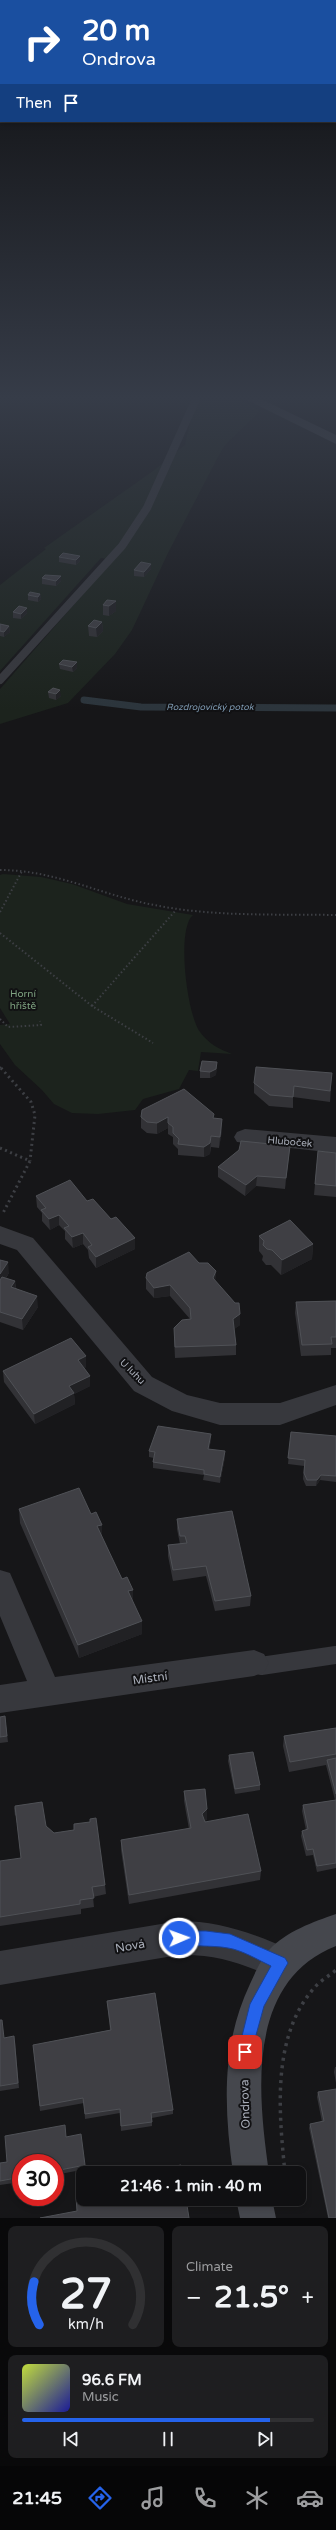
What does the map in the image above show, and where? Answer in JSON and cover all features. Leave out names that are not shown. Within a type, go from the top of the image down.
[{"type":"street","name":"Hluboček","points":[[244,1137],[336,1145]]},
{"type":"street","name":"U luhu","points":[[0,1235],[25,1244],[143,1384],[181,1404],[220,1414],[280,1414],[336,1396]]},
{"type":"street","points":[[0,1582],[46,1692]]},
{"type":"street","name":"Místní","points":[[0,1699],[254,1663]]},
{"type":"street","name":"Ondrova","points":[[249,2166],[243,2087],[245,2052],[257,2004],[281,1963],[312,1940],[336,1930]]},
{"type":"street","name":"Nová","points":[[0,1968],[179,1938],[197,1937],[236,1943],[281,1963]]},
{"type":"street","points":[[255,2206],[258,2218]]},
{"type":"lane","points":[[0,680],[122,546],[149,503]]},
{"type":"lane","points":[[254,1663],[261,1666],[336,1655]]},
{"type":"path","points":[[0,870],[22,871],[70,879],[150,905],[176,910],[336,915]]},
{"type":"path","points":[[0,912],[22,871]]},
{"type":"path","points":[[92,1006],[176,910]]},
{"type":"path","points":[[0,933],[92,1006],[153,1044]]},
{"type":"path","points":[[0,1019],[8,1027],[41,1025],[40,1021]]},
{"type":"path","points":[[0,1067],[31,1102],[35,1115],[30,1161],[0,1219]]},
{"type":"path","points":[[0,1148],[30,1161]]},
{"type":"path","points":[[284,2166],[280,2126],[284,2052],[305,2002],[328,1975],[336,1970]]},
{"type":"green space","points":[[108,503],[194,503],[168,553],[132,630],[115,654],[68,703],[0,724],[0,689],[113,560],[101,558],[0,671],[0,585],[46,549],[44,548]]},
{"type":"green space","name":"Horní hřiště","points":[[0,875],[41,877],[72,884],[127,904],[193,915],[188,923],[184,954],[185,972],[191,1009],[195,1023],[203,1036],[214,1046],[232,1054],[201,1052],[198,1071],[189,1070],[179,1089],[143,1099],[135,1110],[98,1114],[72,1113],[54,1104],[42,1090],[15,1065],[0,1044],[0,1025],[10,1024],[0,1008]]},
{"type":"building","points":[[63,553],[80,556],[76,560],[59,557]]},
{"type":"building","points":[[141,562],[151,564],[144,572],[134,570]]},
{"type":"building","points":[[45,575],[61,576],[56,581],[42,578]]},
{"type":"building","points":[[30,592],[40,594],[38,597],[28,595]]},
{"type":"building","points":[[107,600],[116,601],[109,606],[103,605]]},
{"type":"building","points":[[19,606],[27,608],[21,614],[13,612]]},
{"type":"building","points":[[94,620],[102,622],[96,628],[88,626]]},
{"type":"building","points":[[0,624],[9,626],[4,632],[0,631]]},
{"type":"building","points":[[63,660],[77,662],[72,667],[59,664]]},
{"type":"building","points":[[53,688],[60,690],[56,694],[48,692]]},
{"type":"building","points":[[202,1061],[217,1062],[216,1069],[210,1072],[200,1071]]},
{"type":"building","points":[[256,1067],[332,1073],[330,1091],[294,1086],[293,1097],[270,1095],[254,1083]]},
{"type":"building","points":[[184,1089],[214,1114],[213,1118],[222,1119],[220,1137],[211,1136],[210,1143],[204,1147],[178,1144],[179,1139],[173,1133],[173,1127],[168,1123],[168,1117],[157,1123],[147,1122],[141,1117],[142,1110]]},
{"type":"building","points":[[241,1141],[290,1146],[286,1178],[257,1176],[246,1185],[218,1167],[239,1150]]},
{"type":"building","points":[[318,1151],[336,1153],[336,1186],[315,1184]]},
{"type":"building","points":[[70,1180],[87,1201],[93,1199],[111,1219],[116,1217],[135,1238],[96,1257],[88,1247],[92,1245],[83,1233],[72,1237],[64,1228],[69,1226],[59,1215],[49,1219],[41,1210],[46,1208],[36,1196]]},
{"type":"building","points":[[290,1220],[313,1244],[282,1260],[272,1250],[267,1249],[263,1245],[264,1241],[259,1236]]},
{"type":"building","points":[[189,1252],[199,1263],[208,1263],[216,1271],[213,1278],[235,1303],[239,1303],[240,1314],[233,1319],[236,1345],[175,1347],[174,1328],[182,1320],[191,1319],[190,1308],[170,1285],[154,1288],[146,1278],[147,1273]]},
{"type":"building","points":[[0,1260],[8,1262],[0,1274]]},
{"type":"building","points":[[2,1277],[15,1281],[11,1287],[37,1296],[22,1319],[0,1312],[0,1280]]},
{"type":"building","points":[[336,1301],[336,1337],[331,1337],[332,1344],[302,1345],[296,1302]]},
{"type":"building","points":[[71,1338],[86,1356],[78,1360],[90,1376],[69,1386],[74,1393],[34,1414],[3,1371]]},
{"type":"building","points":[[158,1426],[211,1434],[208,1449],[225,1451],[220,1477],[204,1474],[204,1470],[153,1462],[155,1452],[149,1451]]},
{"type":"building","points":[[291,1432],[336,1436],[336,1476],[321,1475],[317,1480],[307,1480],[304,1473],[305,1460],[288,1458]]},
{"type":"building","points":[[79,1488],[91,1514],[96,1512],[102,1525],[97,1526],[122,1579],[127,1577],[133,1590],[128,1591],[142,1621],[78,1645],[19,1509]]},
{"type":"building","points":[[232,1511],[251,1596],[215,1601],[206,1566],[173,1570],[168,1545],[187,1543],[185,1536],[180,1536],[177,1519]]},
{"type":"building","points":[[5,1716],[7,1736],[0,1737],[0,1717]]},
{"type":"building","points":[[336,1728],[336,1754],[290,1762],[284,1736]]},
{"type":"building","points":[[253,1752],[260,1785],[235,1789],[229,1755]]},
{"type":"building","points":[[336,1758],[336,1794],[327,1760]]},
{"type":"building","points":[[205,1789],[207,1809],[202,1814],[205,1822],[248,1814],[261,1871],[129,1895],[121,1840],[191,1828],[184,1791]]},
{"type":"building","points":[[336,1800],[336,1863],[317,1866],[313,1849],[307,1850],[302,1831],[308,1829],[303,1805]]},
{"type":"building","points":[[42,1802],[46,1826],[54,1833],[74,1830],[74,1824],[90,1822],[90,1819],[96,1818],[105,1885],[92,1887],[94,1898],[80,1900],[80,1904],[0,1917],[0,1861],[21,1858],[15,1806]]},
{"type":"building","points":[[155,1993],[173,2110],[151,2113],[152,2122],[121,2126],[120,2109],[85,2114],[83,2098],[40,2106],[33,2045],[111,2030],[107,2001]]},
{"type":"building","points":[[0,2020],[2,2020],[4,2038],[14,2036],[18,2083],[0,2086]]},
{"type":"building","points":[[336,2089],[336,2218],[329,2218],[310,2124],[324,2121],[318,2092]]},
{"type":"building","points":[[65,2125],[66,2137],[81,2134],[85,2165],[64,2169],[64,2154],[12,2154],[12,2179],[0,2181],[0,2163],[7,2162],[5,2136]]},
{"type":"building","points":[[77,2206],[187,2206],[189,2218],[40,2218],[77,2211]]},
{"type":"waterway","name":"Rozdrojovický potok","points":[[84,700],[141,707],[336,708]]},
{"type":"route","points":[[179,1938],[197,1937],[230,1941],[246,1946],[281,1963],[257,2004],[245,2052]]}]
